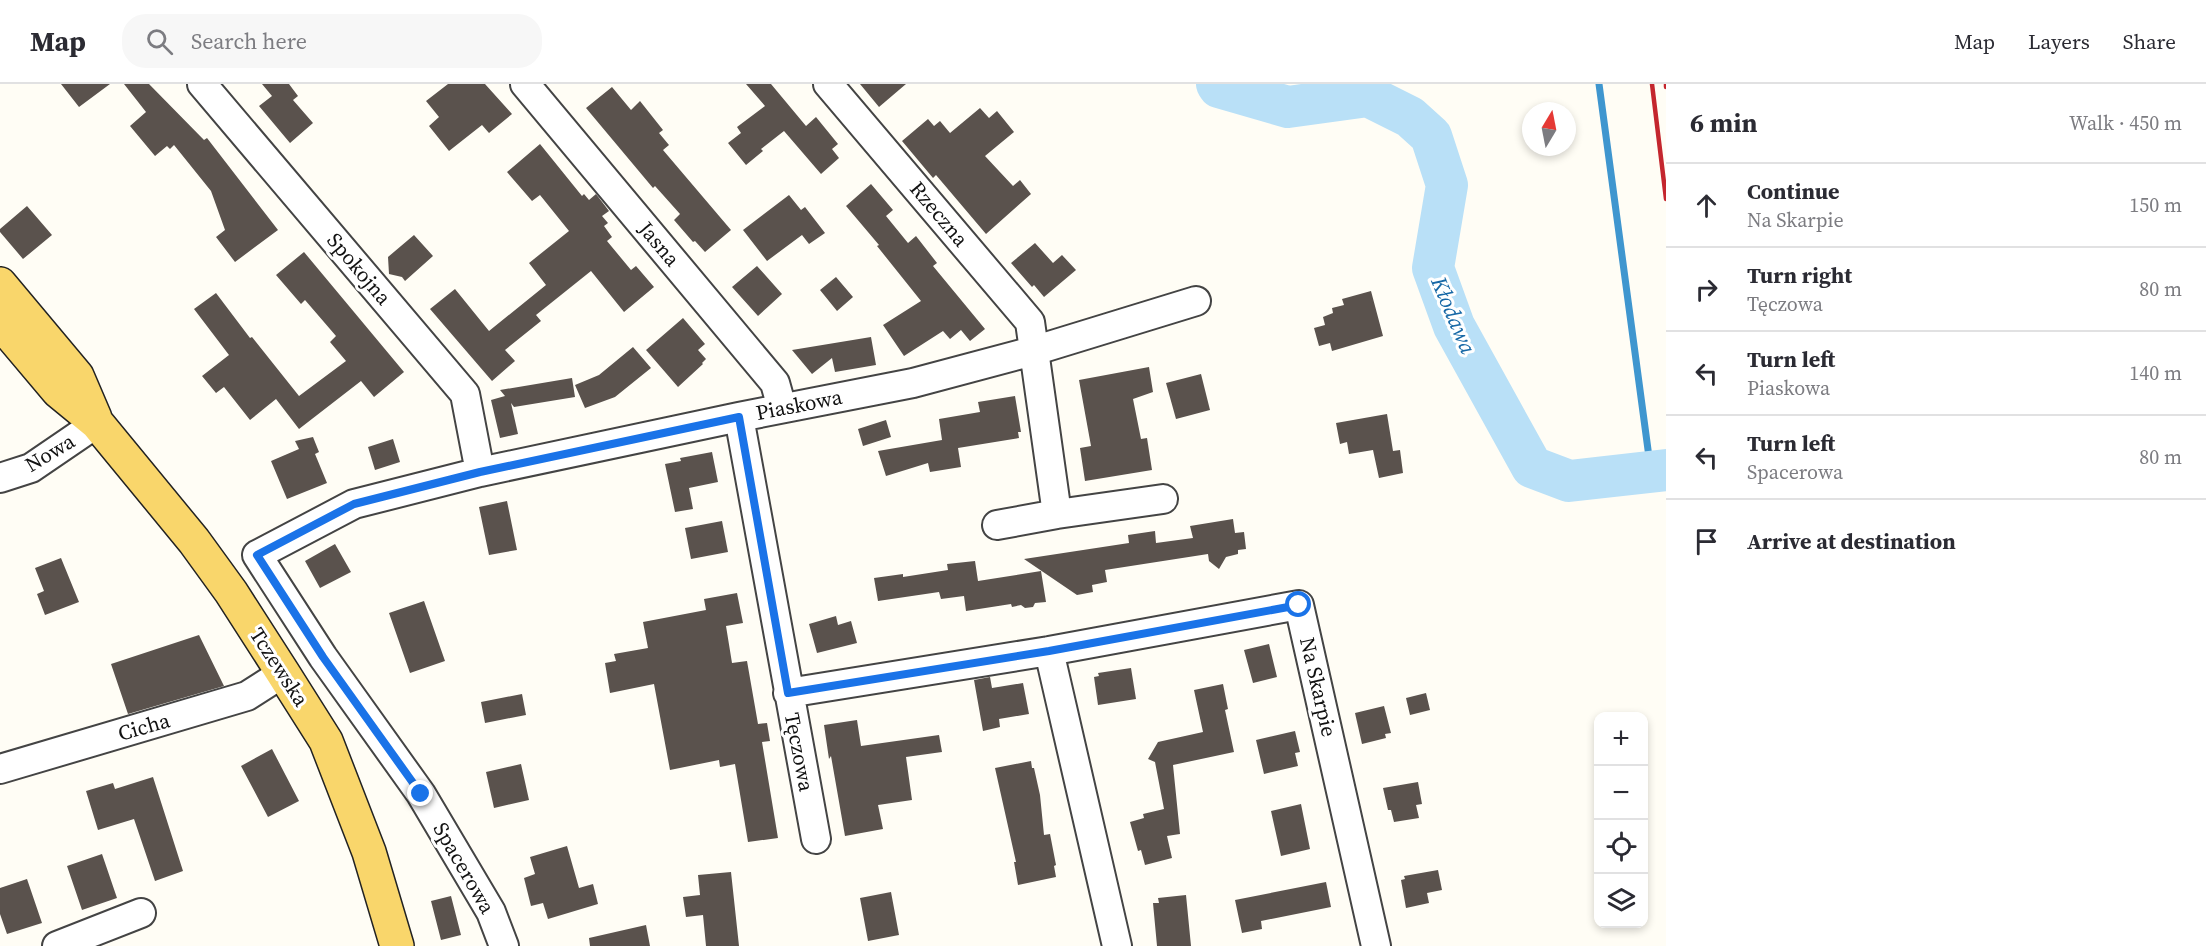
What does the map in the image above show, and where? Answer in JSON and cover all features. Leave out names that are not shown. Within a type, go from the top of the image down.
[{"type":"main road","name":"Tczewska","points":[[0,284],[76,376],[97,423]]},
{"type":"main road","name":"Tczewska","points":[[0,322],[58,391],[97,423],[194,541],[231,592],[284,673],[326,741],[369,852],[397,946]]},
{"type":"street","name":"Spokojna","points":[[202,84],[465,394],[480,472]]},
{"type":"street","name":"Jasna","points":[[525,84],[775,383],[782,408]]},
{"type":"street","name":"Rzeczna","points":[[828,84],[1030,322],[1034,351]]},
{"type":"street","name":"Piaskowa","points":[[257,555],[354,504],[480,472],[782,408],[913,383],[1034,351],[1196,301]]},
{"type":"street","points":[[1034,351],[1057,514]]},
{"type":"street","name":"Tęczowa","points":[[739,417],[816,839]]},
{"type":"street","name":"Nowa","points":[[0,478],[31,468],[97,423]]},
{"type":"street","points":[[997,525],[1163,499]]},
{"type":"street","name":"Spacerowa","points":[[257,555],[323,657],[421,794],[491,912],[504,946]]},
{"type":"street","name":"Na Skarpie","points":[[788,693],[1049,651],[1299,605],[1376,946]]},
{"type":"street","points":[[1049,651],[1117,946]]},
{"type":"street","name":"Cicha","points":[[0,769],[247,696],[284,673]]},
{"type":"street","points":[[57,946],[141,913]]},
{"type":"building","points":[[61,84],[110,84],[79,107]]},
{"type":"building","points":[[124,84],[149,84],[204,140],[207,138],[278,230],[235,262],[216,237],[225,230],[211,191],[174,145],[170,149],[167,146],[155,156],[130,126],[146,112]]},
{"type":"building","points":[[262,84],[289,84],[298,96],[293,100],[313,123],[290,143],[259,106],[272,96]]},
{"type":"building","points":[[448,84],[485,84],[512,114],[489,133],[482,125],[449,151],[429,126],[439,117],[426,101]]},
{"type":"building","points":[[746,84],[771,84],[806,126],[816,117],[838,144],[832,149],[839,158],[821,174],[784,131],[761,149],[763,151],[746,165],[728,143],[741,133],[737,127],[765,106]]},
{"type":"building","points":[[860,84],[906,84],[879,107]]},
{"type":"building","points":[[612,87],[631,110],[640,101],[663,130],[659,133],[669,145],[663,150],[731,230],[705,252],[674,220],[680,214],[655,186],[653,188],[586,108]]},
{"type":"building","points":[[980,108],[989,118],[997,111],[1014,132],[985,156],[1013,186],[1020,180],[1031,194],[986,234],[936,175],[933,178],[902,141],[928,119],[934,126],[940,121],[950,133]]},
{"type":"building","points":[[540,144],[582,196],[584,194],[589,200],[596,194],[609,211],[602,216],[608,223],[604,226],[612,237],[607,241],[631,270],[636,266],[654,287],[624,312],[591,271],[536,315],[541,321],[505,350],[515,361],[492,381],[430,309],[455,289],[489,331],[546,285],[529,263],[569,231],[540,195],[532,201],[507,172]]},
{"type":"building","points":[[871,184],[893,210],[886,216],[908,243],[916,236],[937,263],[933,266],[985,329],[970,341],[961,330],[950,339],[943,331],[904,356],[883,325],[921,301],[846,206]]},
{"type":"building","points":[[789,195],[801,210],[805,207],[825,233],[809,244],[802,235],[767,261],[743,230]]},
{"type":"building","points":[[27,206],[52,235],[23,259],[0,232],[0,229]]},
{"type":"building","points":[[414,235],[433,256],[405,281],[402,277],[389,274],[388,257]]},
{"type":"building","points":[[1035,243],[1053,263],[1062,255],[1076,270],[1044,297],[1011,263]]},
{"type":"building","points":[[304,252],[404,372],[374,397],[361,381],[299,429],[276,399],[250,420],[224,387],[216,393],[202,376],[229,355],[194,309],[216,293],[299,396],[346,361],[330,342],[336,336],[305,300],[301,304],[276,275]]},
{"type":"building","points":[[757,266],[782,294],[758,316],[732,287]]},
{"type":"building","points":[[836,277],[853,297],[837,311],[820,290]]},
{"type":"building","points":[[1371,291],[1383,336],[1332,351],[1330,343],[1319,346],[1314,328],[1325,325],[1323,317],[1333,313],[1332,308],[1344,305],[1342,299]]},
{"type":"building","points":[[683,318],[705,344],[698,350],[706,359],[678,387],[646,350]]},
{"type":"building","points":[[871,337],[876,365],[835,372],[832,358],[812,374],[792,350]]},
{"type":"building","points":[[633,347],[651,368],[615,397],[585,408],[575,385],[599,375]]},
{"type":"building","points":[[1149,367],[1153,392],[1133,399],[1141,439],[1147,438],[1152,470],[1085,481],[1080,448],[1091,446],[1079,380]]},
{"type":"building","points":[[1201,374],[1210,410],[1176,419],[1166,383]]},
{"type":"building","points":[[572,378],[575,397],[514,407],[511,403],[518,434],[500,438],[491,400],[505,396],[500,390]]},
{"type":"building","points":[[1015,396],[1021,432],[1018,432],[1019,438],[958,448],[961,467],[930,472],[928,463],[886,476],[878,451],[942,440],[939,419],[980,412],[978,402]]},
{"type":"building","points":[[1387,414],[1393,451],[1400,450],[1403,473],[1379,478],[1373,450],[1349,454],[1347,442],[1340,444],[1336,423]]},
{"type":"building","points":[[886,420],[891,437],[863,446],[858,429]]},
{"type":"building","points":[[313,437],[319,452],[315,454],[327,483],[287,499],[271,461],[299,449],[295,441]]},
{"type":"building","points":[[393,439],[400,462],[375,470],[368,447]]},
{"type":"building","points":[[712,452],[718,482],[689,488],[693,509],[675,512],[665,464],[681,461],[680,458]]},
{"type":"building","points":[[507,501],[517,550],[489,555],[479,507]]},
{"type":"building","points":[[1233,519],[1235,533],[1244,532],[1246,549],[1238,550],[1238,554],[1226,557],[1219,569],[1209,561],[1208,554],[1105,570],[1107,582],[1092,585],[1093,592],[1077,595],[1024,559],[1129,543],[1128,535],[1155,531],[1156,543],[1193,538],[1190,526]]},
{"type":"building","points":[[722,521],[728,552],[691,559],[685,528]]},
{"type":"building","points":[[335,544],[351,572],[320,588],[305,561]]},
{"type":"building","points":[[61,558],[79,602],[45,615],[37,594],[44,591],[35,568]]},
{"type":"building","points":[[975,561],[978,581],[1041,571],[1046,602],[1035,603],[1033,607],[1025,608],[1021,605],[1012,607],[1011,604],[966,611],[964,596],[941,599],[939,592],[878,601],[874,578],[903,574],[903,577],[948,570],[947,564]]},
{"type":"building","points":[[737,593],[743,623],[726,626],[732,663],[747,661],[758,724],[767,723],[770,741],[762,742],[778,838],[748,842],[735,764],[720,767],[719,760],[670,770],[654,684],[610,693],[605,663],[616,661],[614,654],[648,648],[643,622],[706,610],[704,599]]},
{"type":"building","points":[[424,601],[445,661],[410,673],[389,613]]},
{"type":"building","points":[[836,616],[838,625],[851,621],[857,643],[817,653],[809,624]]},
{"type":"building","points":[[199,635],[224,686],[128,714],[111,664]]},
{"type":"building","points":[[1269,644],[1277,677],[1253,683],[1244,650]]},
{"type":"building","points":[[1131,668],[1136,699],[1098,705],[1094,677],[1099,676],[1098,673]]},
{"type":"building","points":[[990,677],[992,688],[1023,683],[1029,714],[999,719],[1000,727],[983,731],[974,680]]},
{"type":"building","points":[[1223,684],[1228,709],[1225,710],[1234,752],[1173,765],[1180,834],[1167,836],[1172,858],[1145,865],[1141,850],[1138,851],[1130,822],[1144,818],[1143,814],[1164,809],[1155,762],[1148,759],[1158,742],[1203,732],[1194,690]]},
{"type":"building","points":[[1426,693],[1430,710],[1410,715],[1406,698]]},
{"type":"building","points":[[522,694],[526,715],[485,723],[481,702]]},
{"type":"building","points":[[1384,706],[1391,733],[1385,734],[1386,738],[1362,744],[1355,713]]},
{"type":"building","points":[[857,720],[861,746],[939,735],[942,752],[906,757],[912,800],[878,805],[883,829],[845,836],[824,725]]},
{"type":"building","points":[[1295,731],[1300,752],[1295,753],[1298,766],[1264,774],[1256,740]]},
{"type":"building","points":[[272,749],[299,801],[268,817],[241,766]]},
{"type":"building","points":[[1031,761],[1040,795],[1044,835],[1050,834],[1056,877],[1018,885],[1014,862],[1016,862],[995,768]]},
{"type":"building","points":[[521,764],[529,800],[494,808],[486,772]]},
{"type":"building","points":[[153,777],[183,871],[155,881],[134,819],[98,830],[86,791],[113,783],[115,789]]},
{"type":"building","points":[[1418,782],[1422,804],[1416,805],[1419,818],[1394,822],[1391,810],[1388,810],[1383,788]]},
{"type":"building","points":[[1301,804],[1310,849],[1281,856],[1271,811]]},
{"type":"building","points":[[567,846],[579,888],[593,884],[598,904],[548,919],[543,903],[531,906],[524,878],[535,874],[530,857]]},
{"type":"building","points":[[102,854],[117,898],[82,910],[67,866]]},
{"type":"building","points":[[1438,870],[1442,890],[1427,893],[1429,903],[1406,908],[1401,880],[1405,879],[1404,876]]},
{"type":"building","points":[[731,872],[739,946],[706,946],[703,915],[686,917],[683,897],[700,895],[698,875]]},
{"type":"building","points":[[27,879],[42,923],[7,934],[0,914],[0,888]]},
{"type":"building","points":[[1326,882],[1331,907],[1261,921],[1262,929],[1242,933],[1235,900]]},
{"type":"building","points":[[891,892],[899,935],[868,941],[860,898]]},
{"type":"building","points":[[1186,895],[1191,946],[1157,946],[1153,903],[1159,903],[1158,898]]},
{"type":"building","points":[[451,896],[461,935],[441,940],[431,901]]},
{"type":"building","points":[[646,925],[650,946],[590,946],[589,938]]},
{"type":"waterway","name":"Kłodawa","points":[[1217,84],[1219,87],[1288,107],[1368,96],[1410,117],[1431,136],[1447,185],[1433,268],[1454,326],[1532,467],[1569,481],[1666,470]]},
{"type":"waterway","points":[[1599,84],[1651,472]]},
{"type":"railway","points":[[1652,84],[1666,199]]},
{"type":"route","points":[[421,794],[323,657],[257,555],[354,504],[480,472],[739,417],[788,693],[1049,651],[1299,605]]}]
